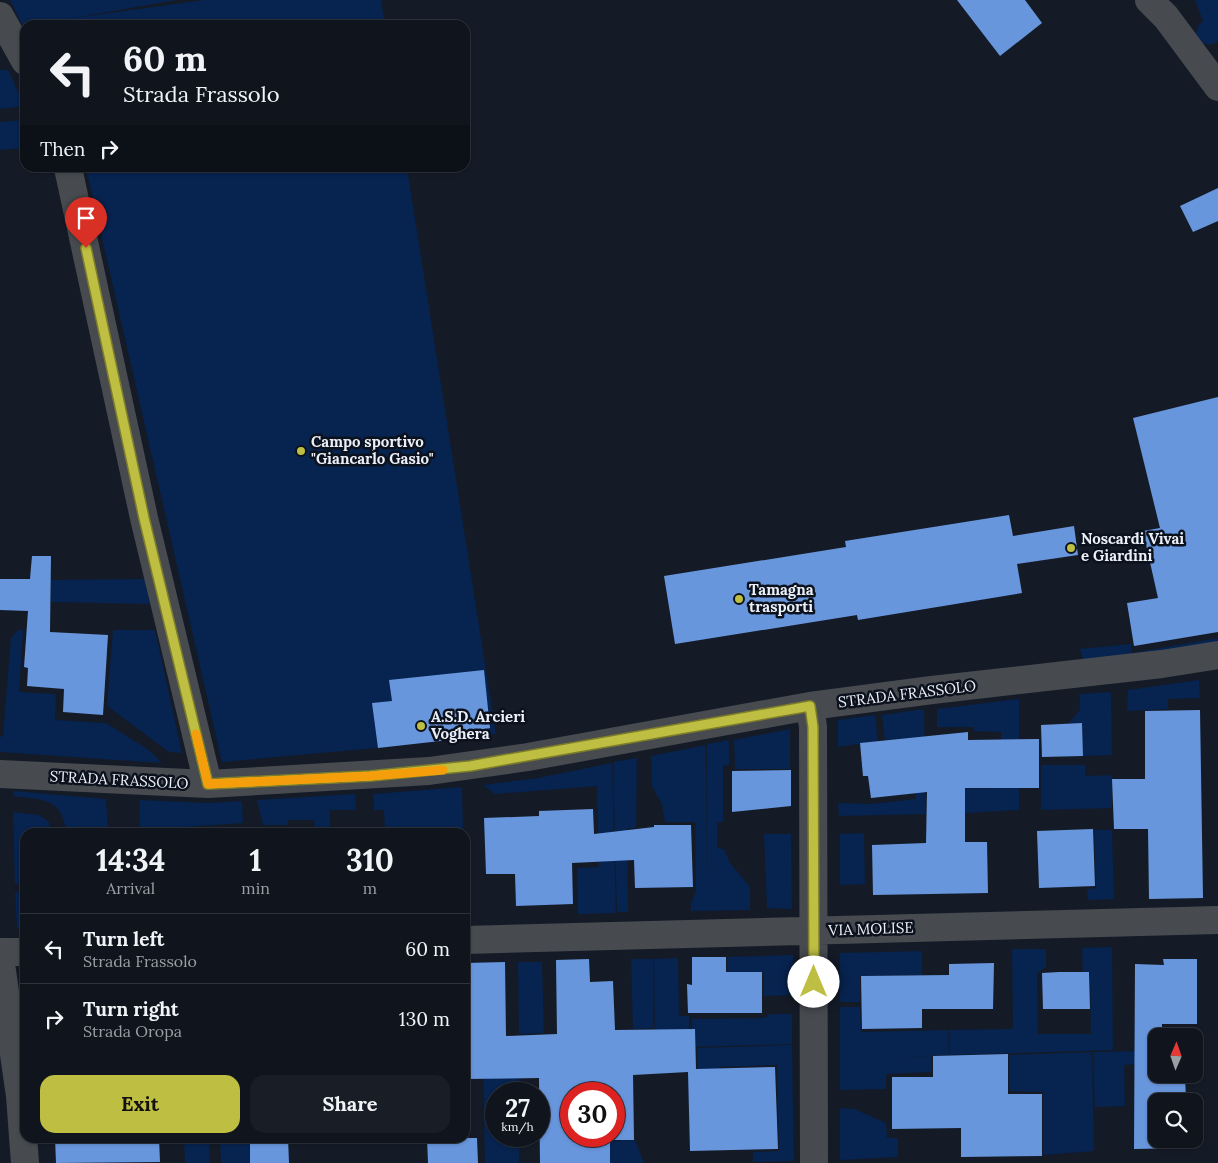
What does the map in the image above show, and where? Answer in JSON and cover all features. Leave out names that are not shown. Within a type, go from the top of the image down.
[{"type":"street","points":[[1149,0],[1166,17],[1218,87]]},
{"type":"street","points":[[0,16],[16,58]]},
{"type":"street","points":[[69,172],[144,518],[208,784]]},
{"type":"street","name":"STRADA FRASSOLO","points":[[0,774],[208,784],[370,776],[470,766],[810,706],[1154,665],[1218,655]]},
{"type":"street","points":[[810,706],[813,727],[814,1163]]},
{"type":"street","name":"VIA MOLISE","points":[[470,940],[1218,920]]},
{"type":"street","points":[[0,952],[20,952]]},
{"type":"street","points":[[0,957],[20,1096]]},
{"type":"street","points":[[24,1143],[25,1163]]},
{"type":"shaded area","points":[[10,0],[177,0],[73,18],[204,0],[381,0],[384,20],[20,20]]},
{"type":"shaded area","points":[[1195,0],[1218,0],[1218,41],[1215,43],[1206,44],[1196,34],[1198,26],[1203,21]]},
{"type":"shaded area","points":[[0,70],[8,70],[20,95],[20,107],[0,109]]},
{"type":"shaded area","points":[[20,120],[20,148],[0,150],[0,122]]},
{"type":"shaded area","name":"Campo sportivo \"Giancarlo Gasio\"","points":[[87,172],[408,172],[496,734],[376,748],[222,762]]},
{"type":"shaded area","points":[[145,579],[150,604],[51,602],[51,580]]},
{"type":"shaded area","points":[[18,630],[23,630],[19,692],[56,694],[55,720],[106,723],[149,750],[162,763],[0,752],[11,638]]},
{"type":"shaded area","points":[[113,630],[155,630],[182,753],[169,752],[107,706]]},
{"type":"shaded area","points":[[1218,638],[1218,645],[1083,660],[1080,649],[1131,644],[1132,653]]},
{"type":"shaded area","points":[[1199,680],[1200,698],[1168,699],[1168,709],[1127,711],[1128,690]]},
{"type":"shaded area","points":[[1111,692],[1112,755],[1083,756],[1082,723],[1069,723],[1080,710],[1080,694]]},
{"type":"shaded area","points":[[1019,699],[1019,810],[965,813],[942,789],[1001,788],[1001,732],[974,731],[974,727],[937,727],[937,709]]},
{"type":"shaded area","points":[[924,709],[926,814],[839,816],[838,803],[871,804],[916,799],[910,738],[885,740],[882,715]]},
{"type":"shaded area","points":[[875,715],[878,741],[838,747],[838,720]]},
{"type":"shaded area","points":[[790,729],[790,769],[735,769],[734,740]]},
{"type":"shaded area","points":[[729,740],[729,765],[723,765],[723,822],[717,822],[717,848],[724,849],[730,863],[750,887],[750,910],[691,911],[691,903],[696,892],[695,822],[665,822],[662,804],[652,786],[651,756],[706,745],[707,888],[707,744]]},
{"type":"shaded area","points":[[637,758],[636,828],[627,828],[628,912],[617,912],[613,762]]},
{"type":"shaded area","points":[[612,763],[616,913],[578,914],[577,868],[599,867],[597,786],[495,794],[483,785],[538,778]]},
{"type":"shaded area","points":[[1041,765],[1085,765],[1085,776],[1112,775],[1112,808],[1041,810]]},
{"type":"shaded area","points":[[462,787],[463,828],[385,828],[384,810],[374,810],[373,794]]},
{"type":"shaded area","points":[[14,791],[106,799],[108,828],[65,828],[60,812],[49,802],[13,796]]},
{"type":"shaded area","points":[[355,794],[356,810],[330,810],[330,828],[315,828],[314,820],[288,820],[288,825],[263,825],[257,800]]},
{"type":"shaded area","points":[[139,800],[208,803],[242,801],[243,823],[140,828]]},
{"type":"shaded area","points":[[13,812],[39,815],[49,822],[50,828],[20,828],[20,884],[15,884]]},
{"type":"shaded area","points":[[1094,830],[1112,830],[1114,899],[1088,900],[1087,889],[1096,888]]},
{"type":"shaded area","points":[[864,833],[865,884],[840,885],[840,834]]},
{"type":"shaded area","points":[[764,834],[791,834],[792,909],[767,908]]},
{"type":"shaded area","points":[[15,892],[20,892],[20,928],[17,928]]},
{"type":"shaded area","points":[[1112,947],[1113,1050],[950,1055],[949,1030],[1011,1029],[1013,1027],[1012,949],[1046,949],[1046,967],[1037,973],[1038,1034],[1091,1034],[1090,972],[1083,972],[1082,948]]},
{"type":"shaded area","points":[[922,951],[922,975],[860,976],[860,1002],[840,1002],[840,953]]},
{"type":"shaded area","points":[[793,955],[793,995],[764,996],[763,972],[727,972],[727,957]]},
{"type":"shaded area","points":[[678,958],[679,1016],[689,1016],[689,1032],[655,1039],[654,959]]},
{"type":"shaded area","points":[[631,959],[653,959],[654,1028],[633,1029]]},
{"type":"shaded area","points":[[518,962],[542,962],[544,1033],[519,1034]]},
{"type":"shaded area","points":[[840,1007],[860,1007],[861,1032],[948,1030],[949,1055],[897,1057],[931,1056],[932,1072],[886,1074],[886,1089],[840,1090]]},
{"type":"shaded area","points":[[770,1014],[792,1014],[792,1044],[692,1047],[692,1019],[765,1018]]},
{"type":"shaded area","points":[[792,1045],[794,1161],[753,1162],[753,1152],[779,1151],[777,1065],[719,1067],[719,1085],[698,1082],[697,1048]]},
{"type":"shaded area","points":[[1140,1051],[1140,1064],[1124,1065],[1125,1106],[1095,1107],[1093,1052]]},
{"type":"shaded area","points":[[1092,1052],[1094,1151],[1043,1155],[1043,1092],[1009,1091],[1009,1055]]},
{"type":"shaded area","points":[[483,1056],[519,1056],[519,1082],[485,1082],[485,1147],[519,1147],[519,1163],[485,1163]]},
{"type":"shaded area","points":[[840,1108],[854,1109],[886,1123],[887,1138],[898,1138],[898,1157],[840,1160]]},
{"type":"shaded area","points":[[625,1140],[635,1140],[644,1163],[610,1163],[610,1147],[625,1147]]},
{"type":"shaded area","points":[[184,1143],[209,1143],[210,1163],[185,1163]]},
{"type":"shaded area","points":[[220,1143],[249,1143],[250,1163],[221,1163]]},
{"type":"building","points":[[957,0],[1025,0],[1042,23],[1000,56]]},
{"type":"building","points":[[1218,188],[1218,221],[1193,232],[1180,206]]},
{"type":"building","points":[[1218,397],[1218,632],[1134,646],[1127,603],[1158,598],[1143,531],[1160,528],[1133,418]]},
{"type":"building","points":[[1009,515],[1013,536],[1074,526],[1078,555],[1017,564],[1022,593],[858,620],[857,615],[675,644],[664,576],[846,547],[845,541]]},
{"type":"building","points":[[32,556],[51,556],[50,632],[108,635],[103,715],[63,712],[64,689],[27,686],[28,668],[24,667],[28,611],[0,610],[0,579],[30,579]]},
{"type":"building","points":[[484,670],[490,728],[467,734],[467,738],[378,748],[372,703],[392,701],[389,680]]},
{"type":"building","points":[[1200,710],[1203,898],[1149,899],[1148,829],[1114,829],[1112,779],[1145,779],[1145,711]]},
{"type":"building","points":[[1082,723],[1083,756],[1042,757],[1041,725]]},
{"type":"building","points":[[968,732],[968,740],[1039,739],[1039,788],[965,788],[965,842],[987,842],[988,893],[873,895],[872,845],[926,843],[927,792],[871,798],[868,776],[863,776],[860,743]]},
{"type":"building","points":[[791,770],[791,806],[732,812],[732,771]]},
{"type":"building","points":[[593,809],[594,834],[654,827],[654,825],[691,825],[693,887],[635,888],[634,860],[572,863],[573,904],[516,906],[515,874],[486,874],[484,818],[539,816],[539,811]]},
{"type":"building","points":[[1093,829],[1095,886],[1039,888],[1037,831]]},
{"type":"building","points":[[692,957],[726,957],[726,972],[762,972],[762,1013],[688,1013],[687,984],[692,985]]},
{"type":"building","points":[[589,959],[590,982],[613,981],[615,1030],[695,1029],[696,1069],[775,1067],[778,1149],[690,1151],[688,1072],[633,1075],[634,1140],[625,1140],[625,1082],[560,1082],[560,1147],[610,1147],[610,1163],[540,1163],[540,1147],[550,1147],[550,1082],[539,1082],[539,1078],[470,1079],[470,963],[505,962],[506,1036],[557,1034],[556,960]]},
{"type":"building","points":[[1163,959],[1197,959],[1197,1024],[1162,1024],[1162,1028],[1148,1028],[1148,1083],[1185,1083],[1186,1093],[1148,1093],[1148,1148],[1188,1148],[1134,1149],[1135,964],[1164,965]]},
{"type":"building","points":[[994,963],[993,1009],[922,1009],[922,1028],[862,1029],[861,976],[949,975],[949,964]]},
{"type":"building","points":[[1089,972],[1090,1009],[1043,1009],[1042,973]]},
{"type":"building","points":[[1008,1054],[1008,1094],[1042,1094],[1042,1156],[961,1157],[961,1128],[892,1129],[892,1077],[933,1077],[933,1056]]},
{"type":"building","points":[[470,1138],[477,1138],[478,1163],[428,1163],[427,1143],[470,1143]]},
{"type":"building","points":[[55,1143],[159,1143],[160,1162],[56,1163]]},
{"type":"building","points":[[250,1143],[288,1143],[289,1163],[250,1163]]},
{"type":"slow traffic","points":[[196,734],[208,784],[370,776],[443,770]]},
{"type":"place","name":"Campo sportivo \"Giancarlo Gasio\"","points":[[301,451]]},
{"type":"place","name":"Noscardi Vivai e Giardini","points":[[1071,548]]},
{"type":"place","name":"Tamagna trasporti","points":[[739,599]]},
{"type":"place","name":"A.S.D. Arcieri Voghera","points":[[421,726]]},
{"type":"route","points":[[86,248],[144,518],[208,784],[370,776],[470,766],[810,706],[813,727],[814,982]]}]
